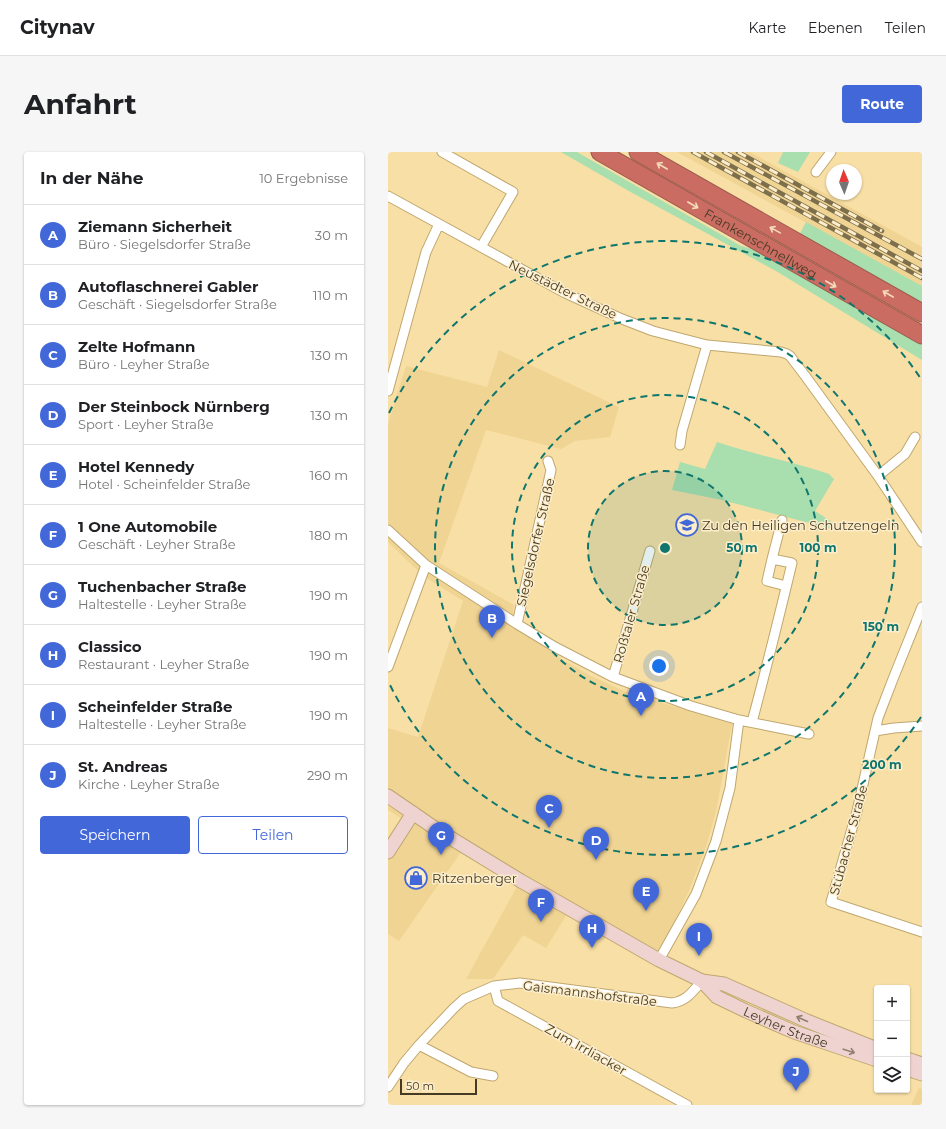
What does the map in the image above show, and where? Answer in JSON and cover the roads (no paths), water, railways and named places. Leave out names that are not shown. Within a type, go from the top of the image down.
[{"type":"highway","name":"Frankenschnellweg","points":[[600,152],[922,335]]},
{"type":"highway","name":"Frankenschnellweg","points":[[638,152],[922,313]]},
{"type":"main road","name":"Leyher Straße","points":[[388,796],[454,841],[521,881],[660,960],[702,981],[718,997],[755,1015],[805,1036],[874,1059]]},
{"type":"main road","points":[[388,852],[413,813]]},
{"type":"main road","name":"Leyher Straße","points":[[702,981],[724,984],[807,1021],[874,1048]]},
{"type":"main road","points":[[910,1060],[922,1064]]},
{"type":"main road","points":[[910,1070],[922,1074]]},
{"type":"street","points":[[442,152],[513,192],[481,247]]},
{"type":"street","points":[[816,172],[831,152]]},
{"type":"street","name":"Neustädter Straße","points":[[388,196],[564,293],[594,307],[654,330],[707,344],[781,352],[787,354],[806,377],[878,476]]},
{"type":"street","points":[[388,391],[426,252],[439,224]]},
{"type":"street","points":[[680,446],[682,431],[707,344]]},
{"type":"street","points":[[915,437],[905,454],[878,476],[922,542]]},
{"type":"street","name":"Siegelsdorfer Straße","points":[[517,624],[551,470],[548,461]]},
{"type":"street","points":[[782,520],[767,581],[786,586]]},
{"type":"street","name":"Siegelsdorfer Straße","points":[[388,530],[426,565],[555,647],[613,677],[691,706],[739,720],[809,734]]},
{"type":"street","name":"Roßtaler Straße","points":[[613,677],[650,551]]},
{"type":"street","points":[[752,722],[792,563],[772,559]]},
{"type":"street","points":[[388,666],[426,565]]},
{"type":"street","points":[[922,607],[888,691],[875,731],[922,726]]},
{"type":"street","points":[[660,960],[696,894],[716,840],[730,788],[739,720]]},
{"type":"street","name":"Stübacher Straße","points":[[875,731],[857,811],[831,902],[922,932]]},
{"type":"street","name":"Gaismannshofstraße","points":[[388,1087],[404,1063],[419,1045],[454,1008],[464,999],[494,986],[520,983],[672,1003],[680,1002],[685,999],[702,981]]},
{"type":"street","name":"Zum Irrliacker","points":[[494,986],[498,1001],[687,1105]]},
{"type":"street","points":[[419,1045],[471,1072],[493,1076]]},
{"type":"railway","points":[[693,152],[922,278]]},
{"type":"railway","points":[[706,152],[922,271]]},
{"type":"railway","points":[[724,152],[922,259]]},
{"type":"railway","points":[[738,152],[882,231]]},
{"type":"place","name":"Zu den Heiligen Schutzengeln","points":[[687,525]]},
{"type":"place","name":"Autoflaschnerei Gabler","points":[[492,638]]},
{"type":"place","name":"Ziemann Sicherheit","points":[[641,716]]},
{"type":"place","name":"Zelte Hofmann","points":[[549,828]]},
{"type":"place","name":"Tuchenbacher Straße","points":[[441,855]]},
{"type":"place","name":"Der Steinbock Nürnberg","points":[[596,860]]},
{"type":"place","name":"Ritzenberger","points":[[416,878]]},
{"type":"place","name":"Hotel Kennedy","points":[[646,911]]},
{"type":"place","name":"1 One Automobile","points":[[541,922]]},
{"type":"place","name":"Classico","points":[[592,948]]},
{"type":"place","name":"Scheinfelder Straße","points":[[699,956]]},
{"type":"place","name":"St. Andreas","points":[[796,1091]]}]
